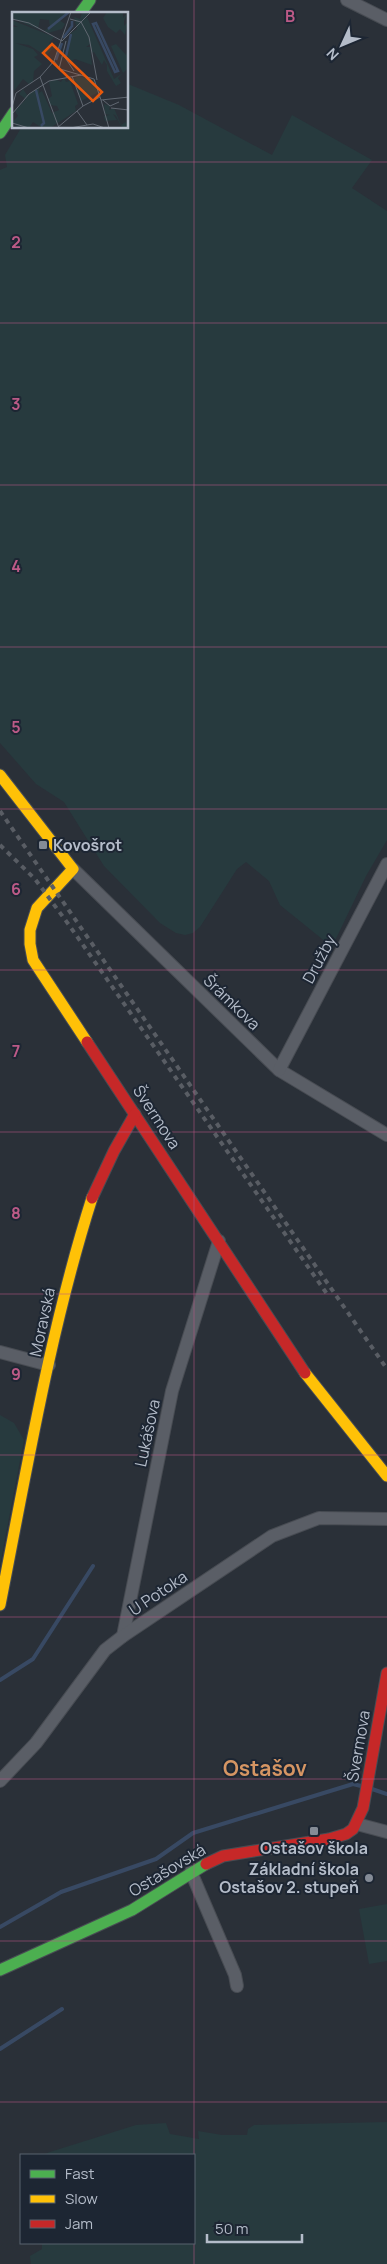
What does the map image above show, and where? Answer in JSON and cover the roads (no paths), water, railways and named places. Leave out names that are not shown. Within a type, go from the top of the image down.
[{"type":"street","points":[[81,12],[90,0]]},
{"type":"street","points":[[347,0],[387,20]]},
{"type":"street","points":[[0,133],[12,115]]},
{"type":"street","points":[[0,775],[73,869]]},
{"type":"street","name":"Družby","points":[[279,1070],[387,864]]},
{"type":"street","name":"Šrámkova","points":[[73,869],[279,1070],[387,1135]]},
{"type":"street","name":"Švermova","points":[[73,869],[37,906],[28,934],[33,960],[307,1376],[387,1476]]},
{"type":"street","name":"Moravská","points":[[0,1605],[72,1263],[95,1189],[135,1114]]},
{"type":"street","name":"Lukášova","points":[[123,1636],[172,1391],[219,1241]]},
{"type":"street","points":[[0,1352],[49,1365]]},
{"type":"street","name":"U Potoka","points":[[0,1781],[36,1742],[105,1650],[123,1636],[272,1536],[319,1518],[387,1519]]},
{"type":"street","name":"Švermova","points":[[357,1824],[367,1787],[387,1673]]},
{"type":"street","points":[[357,1824],[387,1832]]},
{"type":"street","name":"Ostašovská","points":[[0,1970],[132,1910],[191,1872],[223,1856],[285,1848],[346,1834],[357,1824]]},
{"type":"street","points":[[191,1872],[235,1975],[237,1986]]},
{"type":"waterway","points":[[0,1680],[33,1659],[93,1566]]},
{"type":"waterway","points":[[0,1927],[61,1892],[156,1859],[193,1833],[353,1784],[361,1786]]},
{"type":"waterway","points":[[372,1789],[387,1794]]},
{"type":"waterway","points":[[0,2049],[62,2009]]},
{"type":"railway","points":[[0,811],[387,1369]]},
{"type":"railway","points":[[0,845],[35,879],[69,925],[327,1294]]},
{"type":"place","name":"Kovošrot","points":[[43,845]]},
{"type":"place","name":"Ostašov škola","points":[[314,1831]]},
{"type":"place","name":"Základní škola Ostašov 2. stupeň","points":[[369,1878]]},
{"type":"district","name":"Ostašov","points":[[265,1769]]}]
